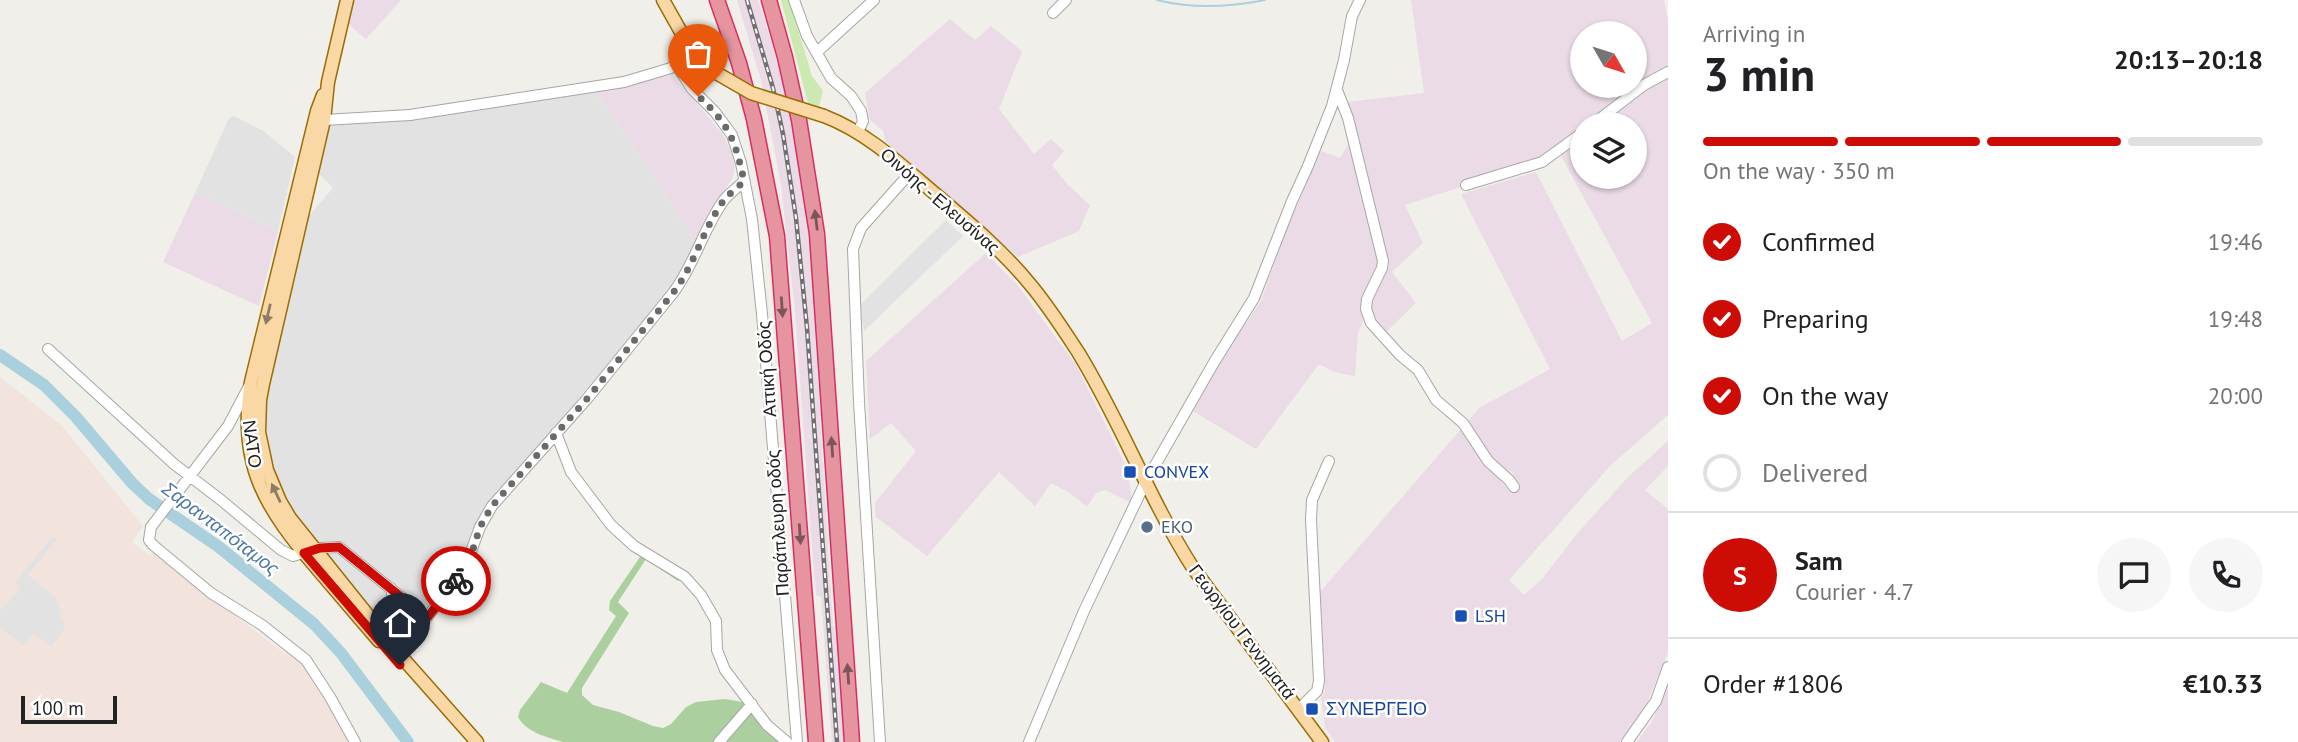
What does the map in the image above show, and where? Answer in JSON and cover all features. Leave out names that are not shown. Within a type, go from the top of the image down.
[{"type":"highway","name":"Αττική Οδός","points":[[717,0],[739,63],[754,119],[776,236],[816,742]]},
{"type":"highway","points":[[769,0],[799,120],[817,233],[852,742]]},
{"type":"main road","name":"ΝΑΤΟ","points":[[346,0],[328,82],[324,120],[263,384],[259,416],[263,453],[273,486],[310,551],[466,742]]},
{"type":"main road","name":"Οινόης - Ελευσίνας","points":[[663,0],[694,52],[713,71],[751,93],[824,116],[854,130],[911,173],[984,237],[1030,284],[1053,315],[1084,363],[1145,483]]},
{"type":"main road","name":"ΝΑΤΟ","points":[[328,82],[317,111],[251,382],[248,434],[256,473],[270,508],[403,649],[477,742]]},
{"type":"main road","name":"Γεωργίου Γεννηματά","points":[[1145,483],[1193,568],[1322,742]]},
{"type":"street","points":[[794,0],[807,36],[831,78],[857,103],[854,130]]},
{"type":"street","points":[[817,52],[874,0]]},
{"type":"street","points":[[1053,13],[1066,0]]},
{"type":"street","points":[[1029,742],[1084,611],[1145,483],[1254,298],[1337,90],[1352,16],[1360,0]]},
{"type":"street","points":[[324,120],[410,115],[624,82],[678,68],[694,52]]},
{"type":"street","name":"Παράπλευρη οδός","points":[[678,68],[692,89],[715,112],[732,135],[752,219],[797,742]]},
{"type":"street","points":[[1609,112],[1644,85],[1668,72]]},
{"type":"street","points":[[1337,90],[1348,118],[1383,261],[1367,299],[1368,317],[1376,330],[1418,370],[1436,400],[1463,423],[1488,461],[1514,487]]},
{"type":"street","points":[[1466,186],[1542,162],[1570,142]]},
{"type":"street","points":[[880,742],[852,264],[853,249],[861,228],[911,173]]},
{"type":"street","points":[[403,649],[465,568],[485,516],[593,391],[686,277],[719,208],[726,197],[744,181]]},
{"type":"street","points":[[48,349],[174,464],[288,555],[339,547],[427,618]]},
{"type":"street","points":[[251,382],[228,426],[151,527],[149,540],[211,593],[262,625],[306,660],[355,742]]},
{"type":"street","points":[[556,433],[571,472],[611,525],[634,546],[685,576],[705,601],[716,621],[717,650],[725,670],[772,732],[787,742]]},
{"type":"street","points":[[1299,709],[1317,691],[1319,681],[1311,520],[1312,500],[1329,461]]},
{"type":"street","points":[[391,588],[403,649]]},
{"type":"street","points":[[1627,742],[1656,701],[1668,667]]},
{"type":"street","points":[[719,742],[752,704]]},
{"type":"shaded area","points":[[352,0],[401,0],[366,39],[347,23]]},
{"type":"shaded area","points":[[737,0],[758,0],[783,78],[801,172],[809,234],[833,627],[837,627],[844,742],[832,742],[821,597],[816,595],[795,311],[781,185],[761,80]]},
{"type":"shaded area","points":[[1411,0],[1664,0],[1668,20],[1668,67],[1647,77],[1647,21],[1570,21],[1570,98],[1620,98],[1602,112],[1570,112],[1570,137],[1538,162],[1405,205],[1423,243],[1392,272],[1416,303],[1385,333],[1374,320],[1371,308],[1372,293],[1389,267],[1347,102],[1424,93]]},
{"type":"shaded area","points":[[950,19],[975,40],[991,26],[1022,51],[999,109],[1034,154],[1051,139],[1064,151],[1052,165],[1068,185],[1090,205],[1079,231],[1018,257],[886,142],[883,131],[870,120],[865,93]]},
{"type":"shaded area","points":[[672,75],[722,133],[735,166],[733,177],[696,244],[647,165],[594,89]]},
{"type":"shaded area","points":[[1668,77],[1668,415],[1610,466],[1509,580],[1524,595],[1542,579],[1576,535],[1628,477],[1668,441],[1668,466],[1645,490],[1668,509],[1668,652],[1644,711],[1620,742],[1335,742],[1325,728],[1321,697],[1325,692],[1320,592],[1462,428],[1479,455],[1509,491],[1518,486],[1512,472],[1493,460],[1468,421],[1479,408],[1550,369],[1461,194],[1536,172],[1622,341],[1652,323],[1579,189],[1647,189],[1647,112],[1618,112],[1637,98],[1647,98],[1647,91]]},
{"type":"shaded area","points":[[594,89],[647,165],[696,244],[668,292],[492,502],[462,566],[399,647],[296,520],[269,471],[260,407],[306,219],[333,188],[317,172],[327,126],[413,120]]},
{"type":"shaded area","points":[[234,116],[265,132],[295,157],[278,231],[195,193],[229,118]]},
{"type":"shaded area","points":[[1348,145],[1356,145],[1386,266],[1358,333],[1355,376],[1334,372],[1319,364],[1256,449],[1193,411],[1241,326],[1247,322],[1261,301],[1285,233],[1321,151],[1340,158]]},
{"type":"shaded area","points":[[1570,149],[1570,173],[1561,156]]},
{"type":"shaded area","points":[[195,193],[278,231],[259,306],[163,262]]},
{"type":"shaded area","points":[[946,220],[963,236],[864,331],[859,306]]},
{"type":"shaded area","points":[[986,253],[1018,286],[1076,365],[1128,470],[1132,503],[1105,490],[1096,493],[1087,507],[1070,493],[1051,483],[1035,506],[999,472],[927,556],[876,517],[875,503],[916,451],[891,423],[870,439],[866,361]]},
{"type":"shaded area","points":[[0,377],[62,426],[143,526],[132,542],[149,555],[153,552],[284,653],[287,650],[302,663],[349,742],[0,742]]},
{"type":"shaded area","points":[[53,536],[57,539],[28,575],[56,598],[65,629],[51,646],[34,634],[24,646],[0,628],[0,610],[19,590],[16,581]]},
{"type":"shaded area","points":[[1668,682],[1668,742],[1637,742],[1653,720]]},
{"type":"green space","points":[[781,0],[789,0],[812,76],[823,91],[819,107],[808,103]]},
{"type":"green space","points":[[642,554],[681,579],[678,581],[646,559],[618,602],[629,613],[582,688],[582,695],[593,705],[663,728],[671,724],[686,707],[696,702],[725,699],[743,702],[781,742],[563,742],[538,734],[518,717],[520,710],[541,682],[567,693],[616,616],[609,610],[610,601]]},
{"type":"waterway","points":[[1157,0],[1211,6],[1265,0]]},
{"type":"waterway","name":"Σαρανταπόταμος","points":[[0,355],[44,385],[149,499],[219,547],[314,624],[341,653],[408,742]]},
{"type":"railway","points":[[747,0],[773,88],[796,218],[807,328],[837,742]]},
{"type":"way so far","points":[[456,581],[470,559],[480,527],[492,506],[586,400],[686,277],[713,217],[726,197],[744,181],[732,135],[715,112],[698,96]]},
{"type":"place","name":"CONVEX","points":[[1130,472]]},
{"type":"place","name":"EKO","points":[[1147,527]]},
{"type":"place","name":"LSH","points":[[1461,616]]},
{"type":"place","name":"ΣΥΝΕΡΓΕΙΟ","points":[[1312,709]]},
{"type":"route","points":[[400,665],[304,553],[320,548],[339,547],[427,618],[456,581]]}]
